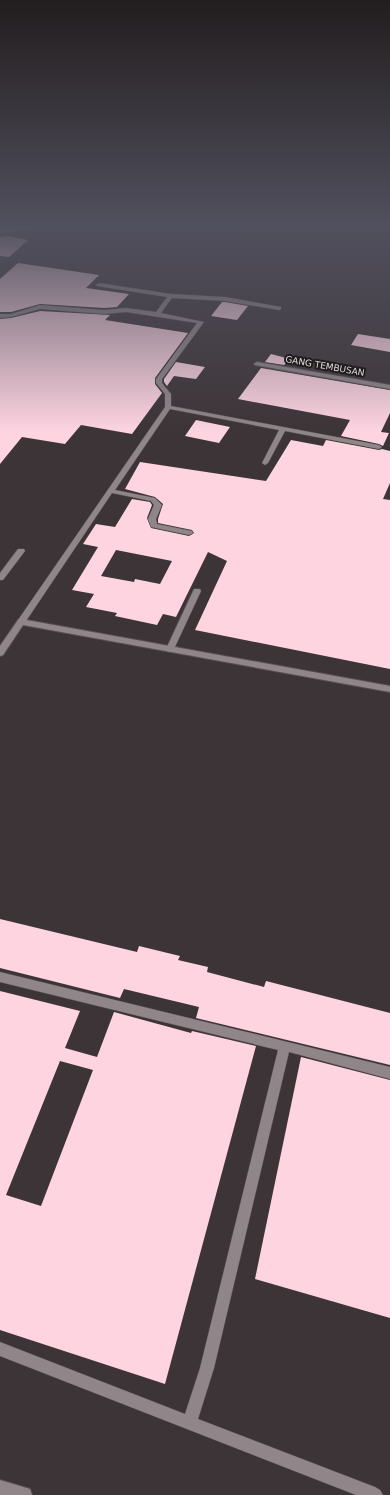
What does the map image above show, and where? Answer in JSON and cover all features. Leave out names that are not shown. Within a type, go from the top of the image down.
[{"type":"street","name":"GANG TEMBUSAN","points":[[257,364],[390,386]]},
{"type":"street","points":[[0,653],[21,622],[390,689]]},
{"type":"street","points":[[0,1488],[24,1495]]},
{"type":"lane","points":[[150,293],[171,296],[225,299],[280,308]]},
{"type":"lane","points":[[157,314],[171,296]]},
{"type":"lane","points":[[0,316],[21,314],[34,307],[40,307],[104,312],[126,310],[201,322],[159,379],[159,383],[168,394],[168,407],[21,622]]},
{"type":"lane","points":[[168,407],[379,447]]},
{"type":"lane","points":[[265,463],[283,428]]},
{"type":"lane","points":[[111,491],[153,499],[158,505],[152,519],[154,525],[189,533]]},
{"type":"lane","points":[[0,578],[21,551]]},
{"type":"lane","points":[[170,649],[197,590]]},
{"type":"lane","points":[[0,977],[390,1073]]},
{"type":"lane","points":[[189,1423],[207,1368],[285,1046]]},
{"type":"lane","points":[[0,1349],[375,1495]]},
{"type":"building","points":[[0,293],[129,294],[117,307],[104,308],[40,304],[11,312],[0,312]]},
{"type":"building","points":[[222,302],[248,306],[237,320],[211,316]]},
{"type":"building","points":[[40,311],[110,315],[105,320],[188,333],[155,378],[155,384],[162,393],[132,434],[81,425],[65,444],[22,437],[0,464],[0,319]]},
{"type":"building","points":[[358,334],[390,339],[390,352],[351,345]]},
{"type":"building","points":[[271,354],[290,359],[284,365],[265,362]]},
{"type":"building","points":[[176,362],[205,367],[196,379],[174,376],[167,386],[164,379]]},
{"type":"building","points":[[261,368],[390,390],[390,413],[381,432],[389,433],[383,446],[341,436],[350,420],[238,399]]},
{"type":"building","points":[[196,420],[230,427],[219,443],[185,436]]},
{"type":"building","points":[[291,440],[323,446],[326,440],[390,451],[390,483],[383,499],[390,500],[390,669],[195,630],[227,561],[208,552],[176,617],[163,614],[157,625],[115,616],[117,613],[86,607],[94,594],[72,590],[98,547],[83,544],[96,524],[115,527],[132,499],[150,502],[152,505],[147,518],[151,528],[189,536],[194,533],[192,530],[158,523],[163,504],[155,497],[125,489],[140,462],[266,481]],"holes":[[[116,550],[172,561],[160,584],[135,579],[134,582],[101,576]]]},
{"type":"building","points":[[0,919],[137,952],[139,946],[180,956],[178,960],[208,967],[207,972],[264,987],[266,981],[390,1013],[390,1065],[196,1018],[199,1007],[124,989],[120,998],[0,968]]},
{"type":"building","points":[[0,991],[80,1011],[65,1048],[97,1057],[114,1012],[191,1033],[192,1031],[256,1046],[165,1384],[0,1330]],"holes":[[[60,1061],[93,1070],[41,1206],[6,1195]]]},
{"type":"building","points":[[301,1057],[390,1080],[390,1318],[255,1279]]}]
